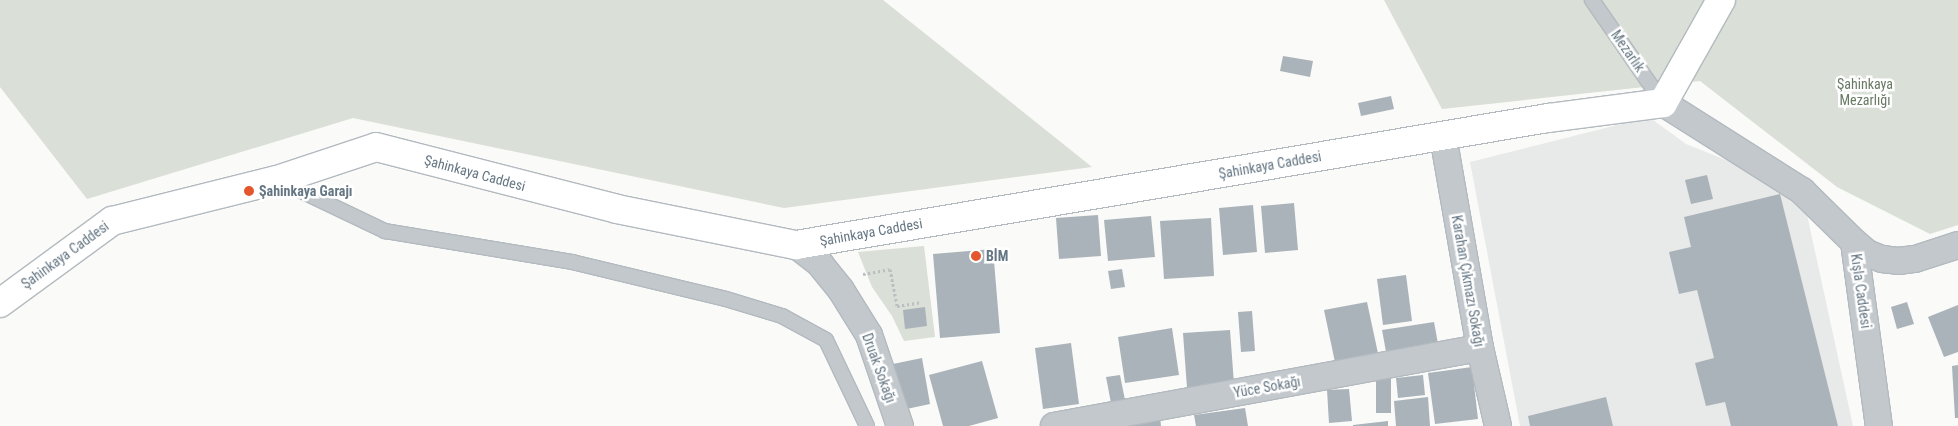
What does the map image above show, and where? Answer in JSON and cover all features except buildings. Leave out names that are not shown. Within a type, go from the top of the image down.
[{"type":"street","points":[[1663,103],[1721,0]]},
{"type":"street","name":"Şahinkaya Caddesi","points":[[0,303],[112,220],[277,180],[376,147],[616,209],[796,245],[1548,118],[1663,103]]},
{"type":"street","name":"Kışla Caddesi","points":[[1663,103],[1802,191],[1842,228],[1854,242],[1879,426]]},
{"type":"street","name":"Karahan Çıkmazı Sokağı","points":[[1443,136],[1480,348],[1498,426]]},
{"type":"street","points":[[1854,242],[1867,253],[1882,259],[1898,261],[1915,259],[1958,245]]},
{"type":"street","name":"Druak Sokağı","points":[[796,245],[820,264],[833,280],[869,335],[900,426]]},
{"type":"street","name":"Yüce Sokağı","points":[[1054,426],[1480,348]]},
{"type":"lane","name":"Mezarlık","points":[[1592,0],[1663,103]]},
{"type":"lane","points":[[277,180],[385,231],[572,262],[726,299],[782,316],[826,340],[867,426]]},
{"type":"path","points":[[833,280],[890,269],[897,306],[921,302]]},
{"type":"shaded area","points":[[1649,117],[1686,144],[1776,180],[1806,210],[1853,426],[1520,426],[1470,162]]},
{"type":"green space","points":[[0,0],[883,0],[1092,167],[784,208],[353,118],[87,199],[0,87]]},
{"type":"green space","name":"Şahinkaya Mezarlığı","points":[[1384,0],[1958,0],[1958,225],[1930,234],[1837,187],[1700,81],[1442,109]]},
{"type":"green space","points":[[924,246],[935,337],[904,341],[892,316],[872,287],[858,252]]},
{"type":"place","name":"Şahinkaya Garajı","points":[[249,191]]},
{"type":"place","name":"BİM","points":[[976,256]]}]
